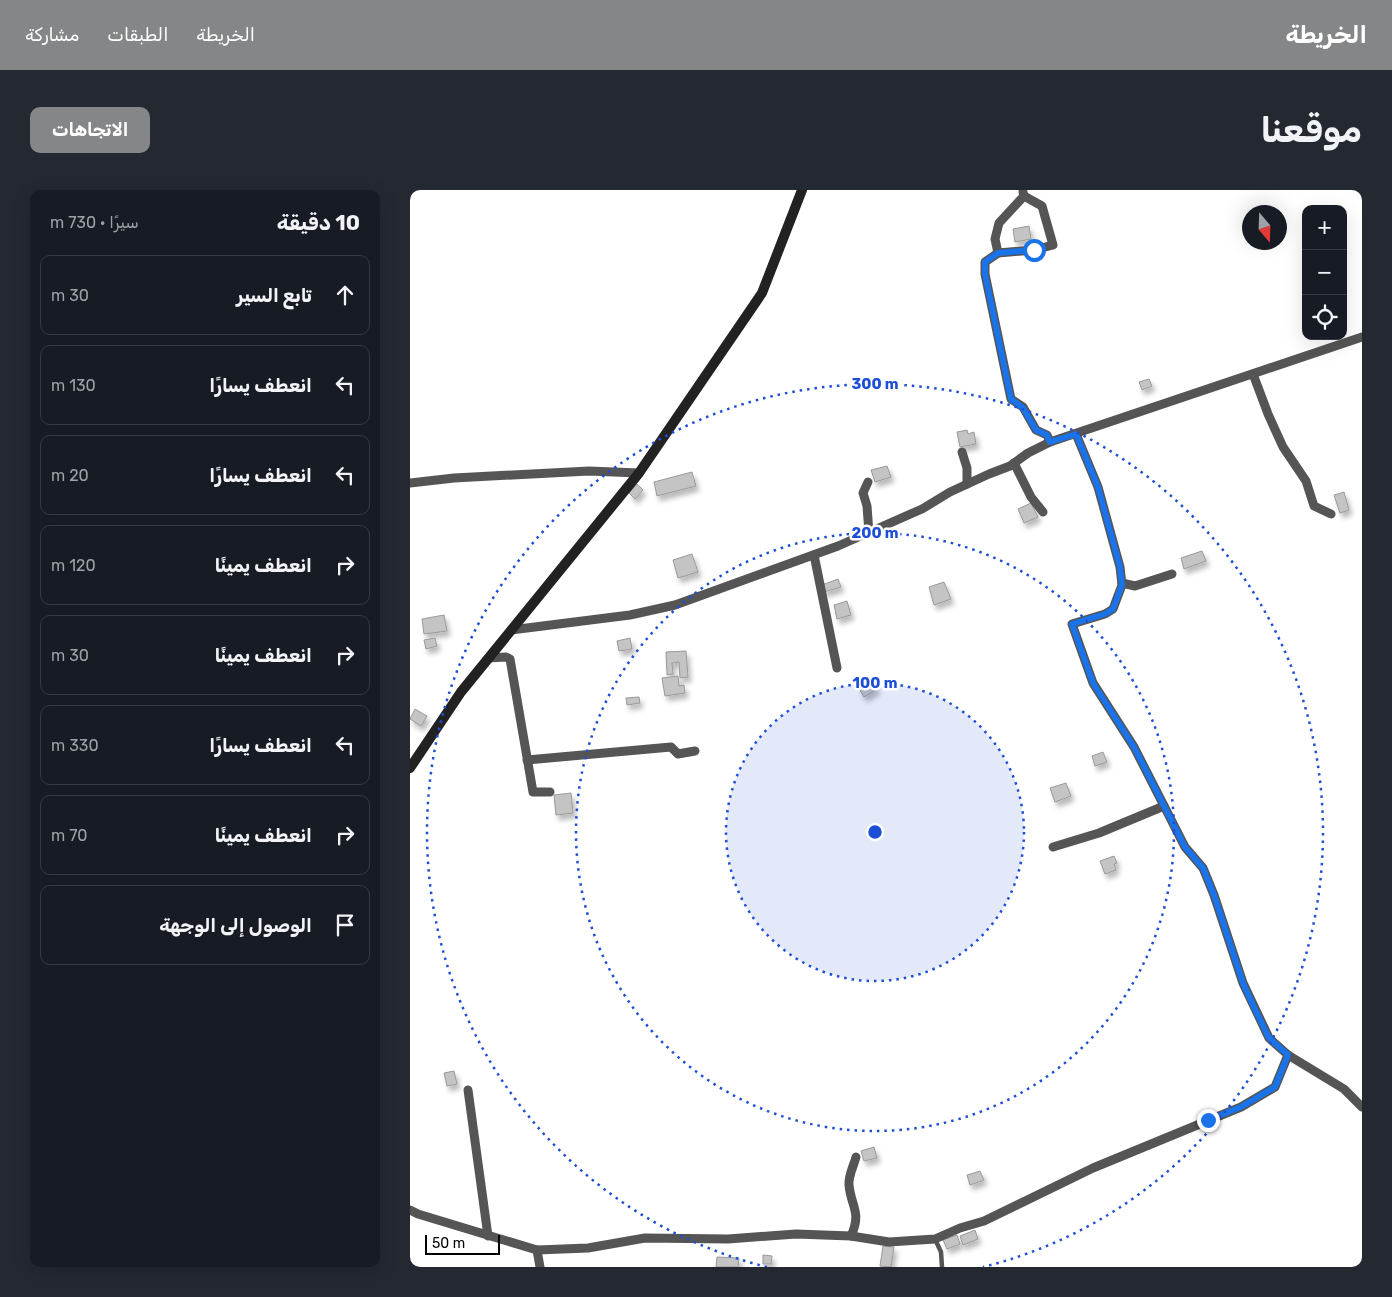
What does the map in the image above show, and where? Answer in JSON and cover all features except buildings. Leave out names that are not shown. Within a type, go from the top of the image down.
[{"type":"street","points":[[410,768],[461,692],[639,473],[762,293],[802,190]]},
{"type":"street","points":[[998,253],[995,239],[999,223],[1023,193],[1042,206],[1053,245],[1034,250],[998,253],[985,262],[985,274],[1011,399],[1023,408],[1036,430],[1047,435],[1050,442]]},
{"type":"street","points":[[511,630],[630,615],[675,605],[814,555],[868,533],[922,509],[950,492],[1014,463],[1028,453],[1050,442],[1362,337]]},
{"type":"street","points":[[1253,374],[1279,439],[1301,473],[1314,506],[1331,514]]},
{"type":"street","points":[[1076,434],[1098,487],[1120,567],[1122,583],[1113,609],[1105,614],[1072,624],[1093,683],[1134,747],[1185,847],[1203,868],[1214,895],[1243,983],[1269,1038],[1288,1055],[1344,1088],[1362,1107]]},
{"type":"street","points":[[962,452],[967,468],[967,484]]},
{"type":"street","points":[[1014,463],[1031,497],[1043,512]]},
{"type":"street","points":[[410,483],[454,478],[589,470],[639,473]]},
{"type":"street","points":[[868,482],[863,493],[867,506],[868,533]]},
{"type":"street","points":[[814,555],[836,668]]},
{"type":"street","points":[[1122,583],[1135,586],[1172,574]]},
{"type":"street","points":[[488,658],[506,657],[510,659],[533,792],[550,792]]},
{"type":"street","points":[[527,760],[671,747],[678,754],[695,751]]},
{"type":"street","points":[[1053,847],[1099,833],[1164,806]]},
{"type":"street","points":[[410,1210],[537,1250],[588,1248],[645,1238],[728,1239],[796,1234],[851,1236],[889,1242],[935,1239],[960,1228],[984,1221],[1092,1168],[1241,1107],[1275,1087],[1288,1055]]},
{"type":"street","points":[[468,1090],[488,1236]]},
{"type":"street","points":[[851,1236],[856,1224],[849,1183],[856,1157]]},
{"type":"street","points":[[537,1250],[540,1267]]},
{"type":"lane","points":[[935,1239],[941,1252],[942,1267]]},
{"type":"route","points":[[1034,250],[998,253],[985,262],[985,274],[1011,399],[1023,408],[1036,430],[1047,435],[1050,442],[1076,434],[1098,487],[1120,567],[1122,583],[1113,609],[1105,614],[1072,624],[1093,683],[1134,747],[1185,847],[1203,868],[1214,895],[1243,983],[1269,1038],[1288,1055],[1275,1087],[1241,1107],[1208,1120]]}]
